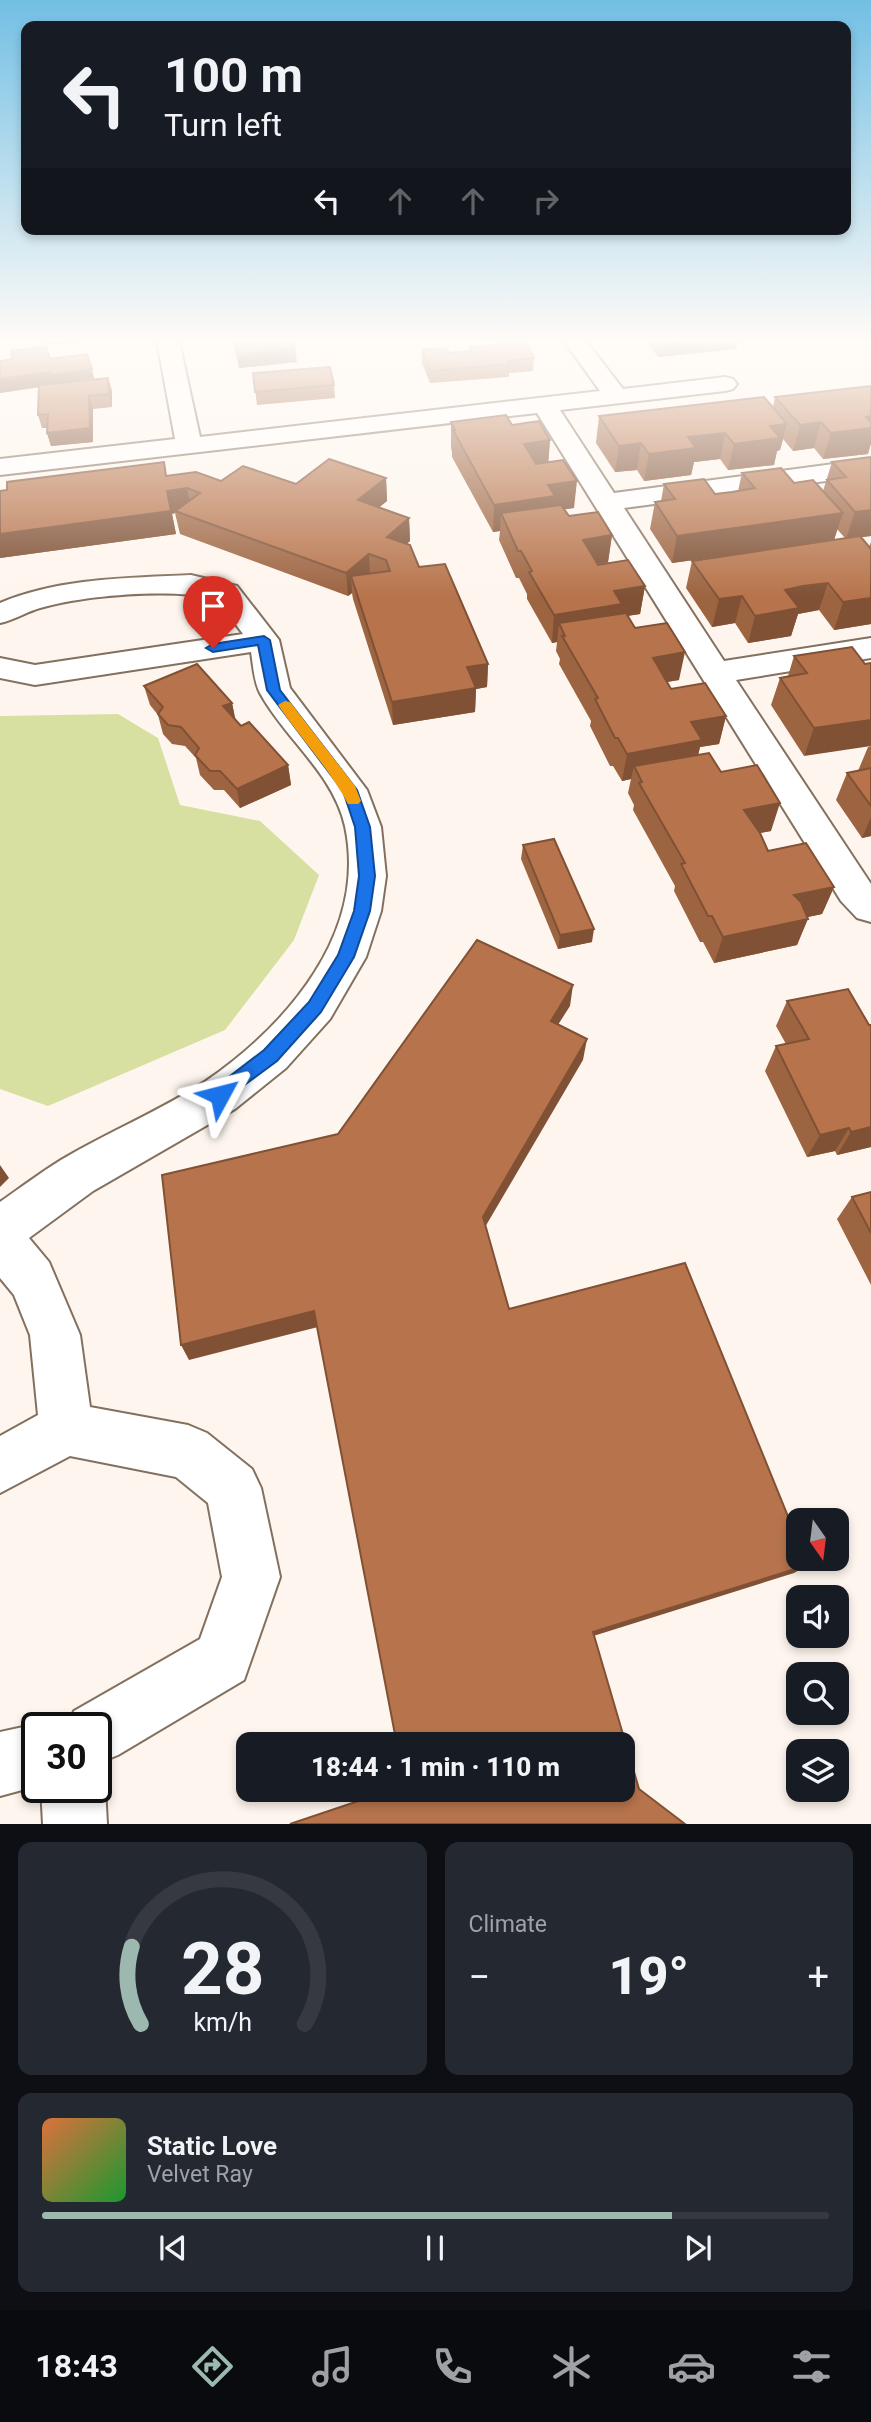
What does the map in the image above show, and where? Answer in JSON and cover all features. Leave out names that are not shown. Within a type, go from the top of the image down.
[{"type":"street","points":[[185,426],[189,445]]},
{"type":"street","points":[[0,467],[352,426]]},
{"type":"street","points":[[558,426],[854,891],[871,907]]},
{"type":"street","points":[[606,502],[871,467]]},
{"type":"street","points":[[0,614],[33,600],[118,587],[191,584],[227,592],[264,640],[274,690],[350,790],[362,827],[367,876],[362,911],[346,957],[315,1007],[260,1063],[220,1095],[77,1176],[0,1230]]},
{"type":"street","points":[[0,668],[34,675],[264,640]]},
{"type":"street","points":[[715,673],[871,648]]},
{"type":"street","points":[[0,1240],[32,1279],[55,1335],[65,1429]]},
{"type":"street","points":[[0,1466],[65,1429],[188,1452],[233,1488],[251,1577],[223,1659],[112,1723]]},
{"type":"street","points":[[0,1764],[21,1759]]},
{"type":"street","points":[[74,1803],[75,1824]]},
{"type":"green space","points":[[118,714],[158,738],[180,805],[260,821],[319,875],[294,940],[225,1030],[48,1106],[0,1089],[0,716]]},
{"type":"building","points":[[47,426],[90,426],[90,428],[47,433]]},
{"type":"building","points":[[453,426],[542,426],[550,440],[524,444],[536,464],[563,460],[577,481],[548,485],[555,496],[494,505]]},
{"type":"building","points":[[606,426],[770,426],[780,438],[734,444],[725,433],[688,437],[696,448],[649,454],[641,443],[619,446]]},
{"type":"building","points":[[825,426],[871,426],[871,428],[831,433]]},
{"type":"building","points":[[870,457],[871,510],[855,512],[827,480],[846,477],[832,462]]},
{"type":"building","points":[[329,459],[386,478],[358,500],[409,518],[387,537],[410,545],[419,567],[445,564],[488,664],[467,667],[476,688],[392,702],[351,576],[390,571],[386,560],[369,554],[346,573],[175,511],[200,493],[187,488],[167,491],[171,511],[0,534],[0,491],[7,490],[7,482],[164,462],[166,476],[196,472],[221,481],[243,466],[296,484]]},
{"type":"building","points":[[781,468],[794,483],[813,480],[843,513],[677,536],[655,502],[675,499],[664,484],[704,479],[715,494],[732,492],[755,488],[742,473]]},
{"type":"building","points":[[561,505],[569,516],[598,512],[612,535],[583,540],[598,565],[628,560],[645,586],[614,591],[622,604],[554,615],[529,572],[532,571],[521,551],[518,551],[501,513]]},
{"type":"building","points":[[860,536],[871,549],[871,598],[843,602],[828,583],[803,586],[785,590],[799,608],[755,616],[742,596],[719,599],[692,561]]},
{"type":"building","points":[[626,613],[635,628],[667,623],[685,652],[653,658],[671,689],[705,683],[726,716],[691,722],[702,740],[627,754],[618,738],[615,738],[595,699],[598,698],[562,636],[565,636],[559,623]]},
{"type":"building","points":[[852,647],[865,664],[871,663],[871,720],[814,728],[780,678],[807,673],[794,656]]},
{"type":"building","points":[[197,664],[232,703],[223,706],[241,726],[249,722],[288,765],[237,789],[220,771],[210,771],[195,755],[199,748],[181,727],[168,725],[158,714],[163,707],[144,686]]},
{"type":"building","points":[[709,753],[721,772],[757,765],[780,803],[744,810],[760,833],[768,851],[806,843],[834,887],[794,895],[801,902],[808,919],[723,937],[712,916],[708,916],[681,864],[685,863],[639,783],[642,782],[634,766]]},
{"type":"building","points":[[871,768],[871,806],[847,773]]},
{"type":"building","points":[[554,839],[594,929],[560,935],[523,845]]},
{"type":"building","points":[[477,940],[573,985],[551,1021],[587,1039],[483,1217],[509,1309],[685,1263],[786,1511],[786,1572],[593,1632],[622,1732],[395,1732],[314,1311],[181,1345],[162,1175],[338,1134]]},
{"type":"building","points":[[848,989],[871,1025],[871,1127],[851,1132],[849,1128],[820,1135],[776,1046],[809,1039],[787,1001]]},
{"type":"building","points":[[871,1192],[871,1233],[852,1197]]},
{"type":"building","points":[[635,1775],[639,1789],[685,1824],[290,1824],[355,1802],[635,1802]]},
{"type":"slow traffic","points":[[285,705],[326,756],[350,790],[353,801]]},
{"type":"route","points":[[213,648],[264,640],[274,690],[350,790],[362,827],[367,876],[362,911],[346,957],[315,1007],[271,1055],[220,1095]]}]
